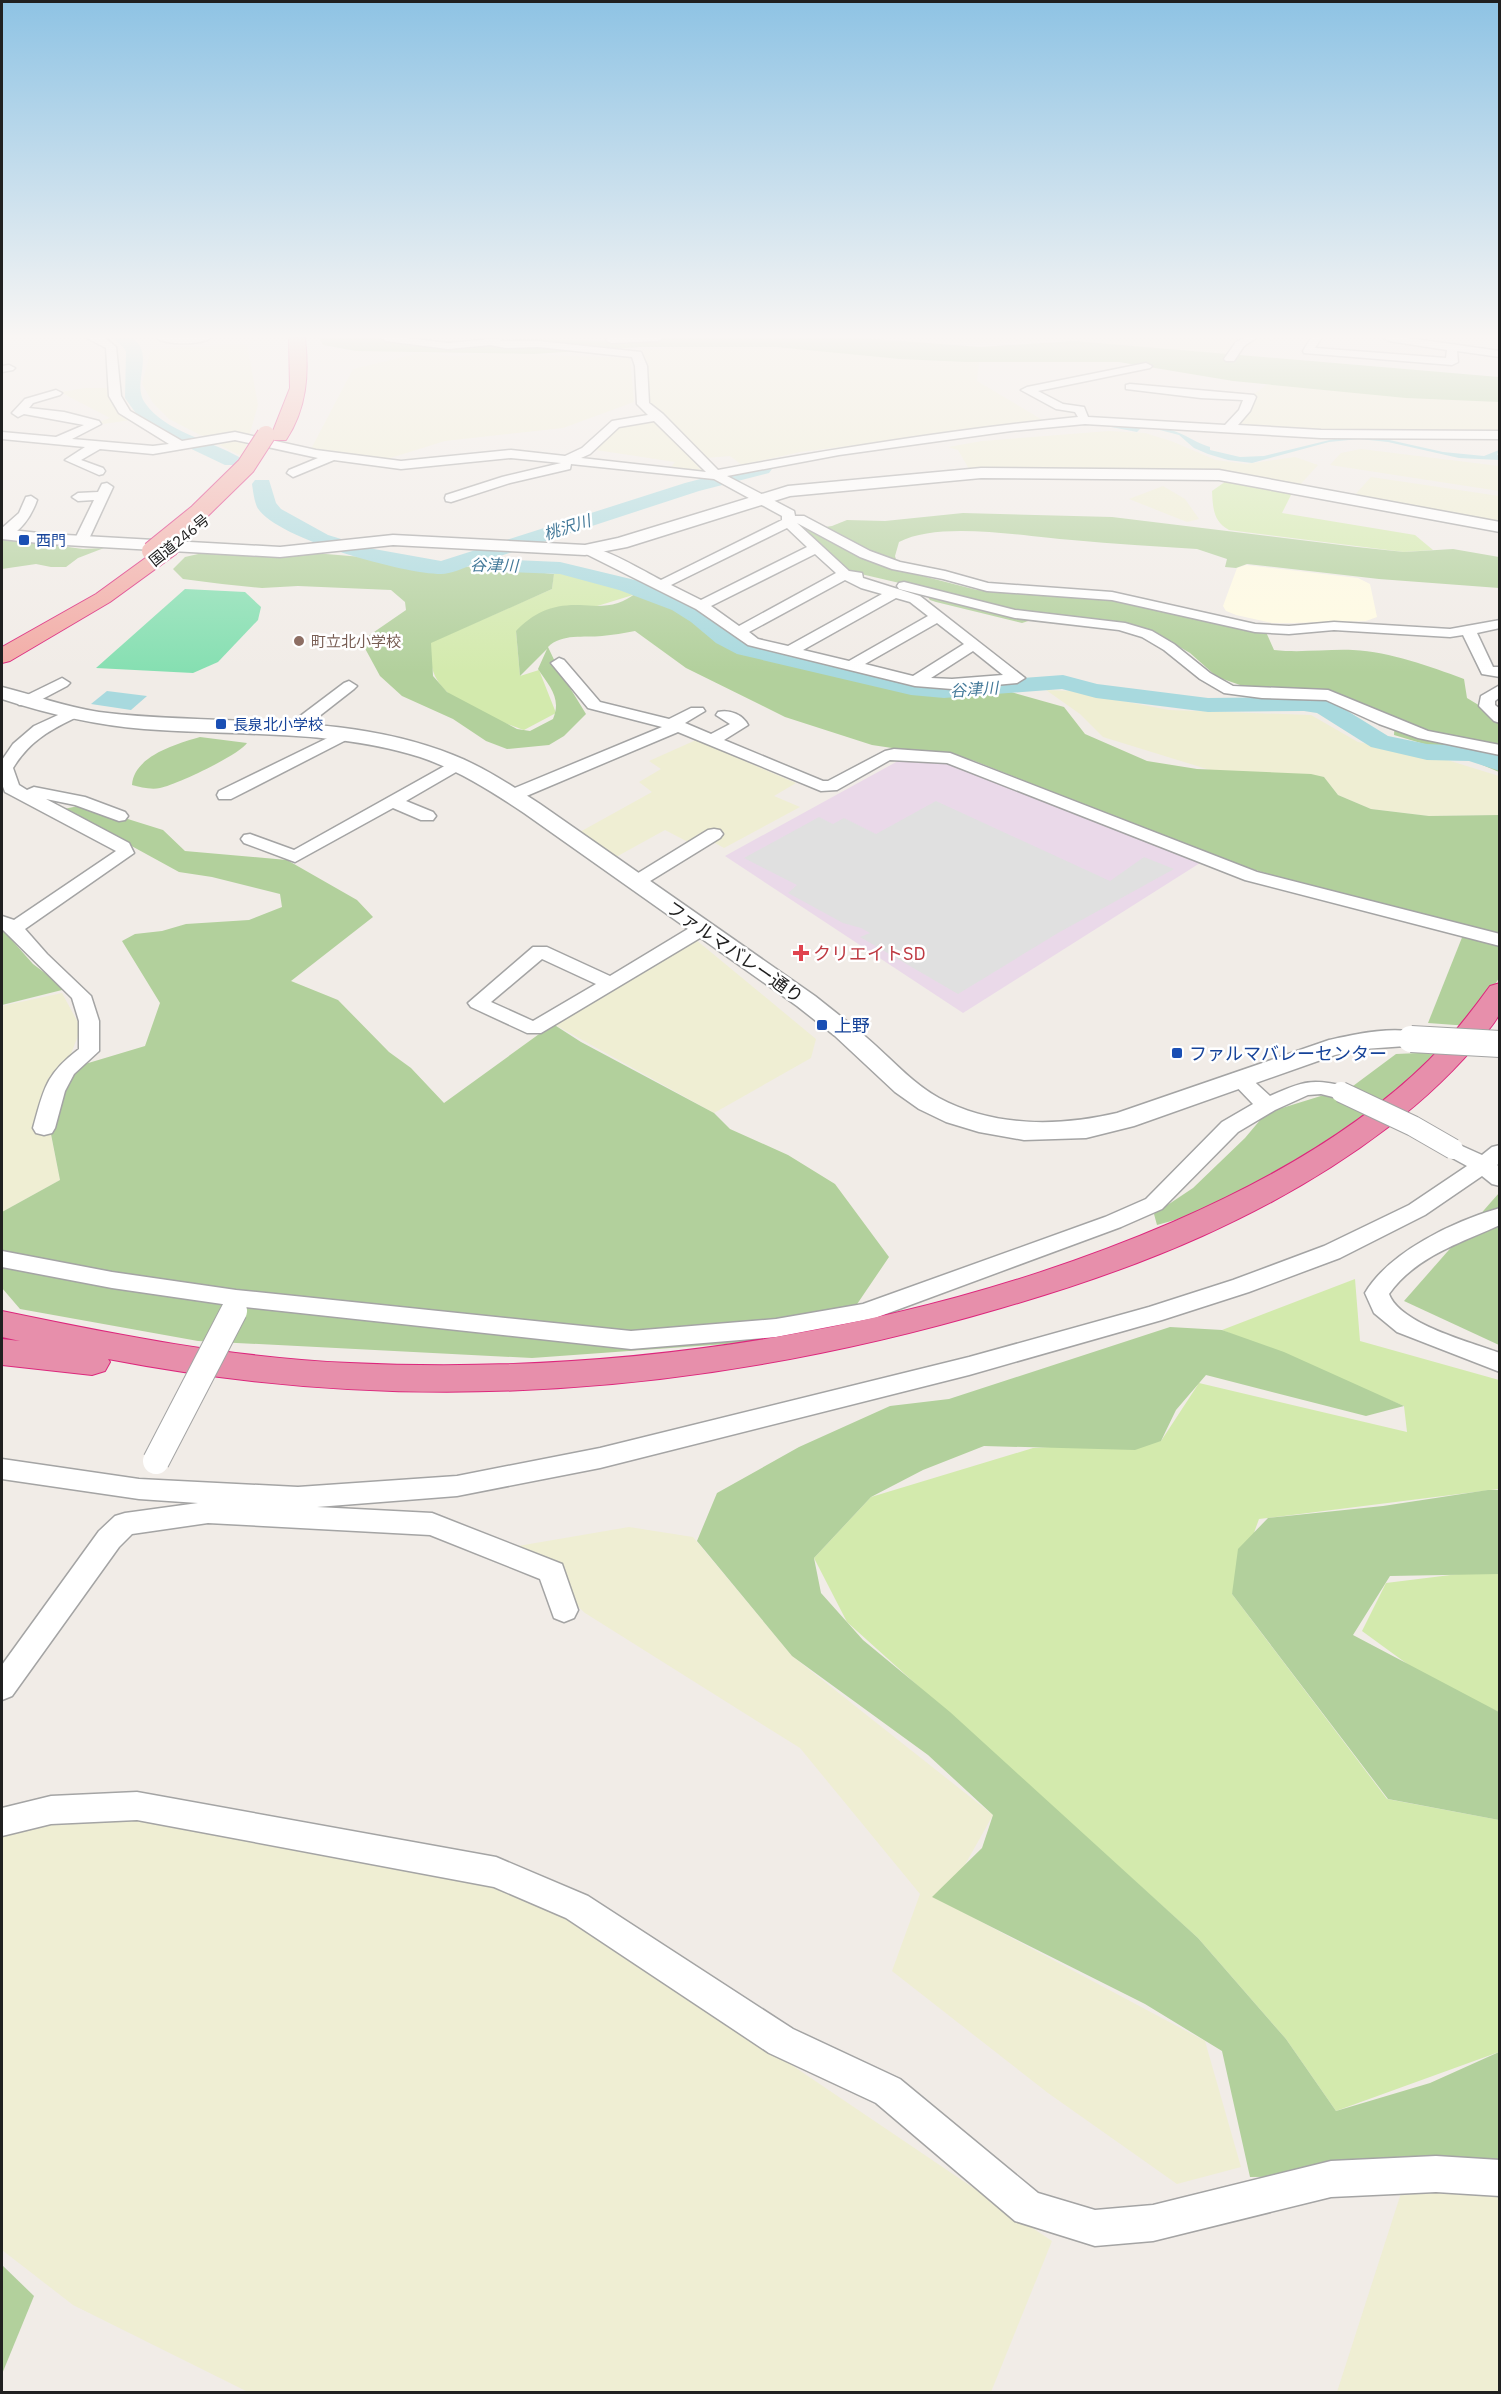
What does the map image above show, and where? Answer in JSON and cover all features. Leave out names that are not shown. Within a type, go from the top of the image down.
[{"type":"highway","name":"国道246号","points":[[2,657],[103,598],[160,550],[261,450]]},
{"type":"highway","name":"国道246号","points":[[2,644],[160,550]]},
{"type":"highway","points":[[2,1324],[177,1358],[263,1369],[351,1377],[466,1378],[561,1374],[664,1365],[774,1351],[872,1331],[972,1305],[1085,1270],[1187,1231],[1266,1192],[1356,1136],[1417,1090],[1461,1045],[1500,992]]},
{"type":"highway","points":[[2,1352],[255,1381],[351,1387],[466,1389],[561,1384],[661,1374],[777,1359],[876,1340],[977,1314],[1088,1279],[1194,1237],[1273,1197],[1365,1141],[1424,1094],[1472,1048],[1500,1011]]},
{"type":"highway","points":[[2,1337],[172,1371]]},
{"type":"street","points":[[90,450],[71,460],[99,471]]},
{"type":"street","points":[[294,450],[401,465],[511,454],[687,475],[716,475],[846,450]]},
{"type":"street","points":[[567,460],[587,450]]},
{"type":"street","points":[[585,550],[609,559],[701,606],[753,642],[854,664],[915,681],[952,684],[1017,678],[915,599],[866,585],[845,574],[789,518],[762,498],[716,475],[691,450]]},
{"type":"street","points":[[293,473],[333,456]]},
{"type":"street","points":[[451,498],[506,480],[582,462]]},
{"type":"street","points":[[2,534],[81,541],[280,552],[393,540],[585,550],[621,543],[762,498],[811,488],[981,473],[1196,473],[1242,478],[1500,527]]},
{"type":"street","points":[[78,497],[105,492],[88,516],[81,541]]},
{"type":"street","points":[[2,534],[25,515],[31,500]]},
{"type":"street","points":[[659,586],[789,518]]},
{"type":"street","points":[[789,518],[865,554],[897,566],[945,575],[987,587],[1112,596],[1255,628],[1288,630],[1334,626],[1450,633],[1500,624]]},
{"type":"street","points":[[701,606],[817,547]]},
{"type":"street","points":[[739,632],[845,574],[905,586],[1015,614],[1120,626],[1148,634],[1169,646],[1205,676],[1229,690],[1328,695],[1385,721],[1424,735],[1500,750]]},
{"type":"street","points":[[790,651],[895,593]]},
{"type":"street","points":[[854,664],[938,617]]},
{"type":"street","points":[[1469,631],[1488,673]]},
{"type":"street","points":[[915,681],[974,644]]},
{"type":"street","points":[[559,663],[594,705],[674,725],[713,739],[821,786],[831,786],[885,756],[894,754],[950,758],[1251,876],[1492,938]]},
{"type":"street","points":[[25,702],[62,683]]},
{"type":"street","points":[[293,729],[349,686]]},
{"type":"street","points":[[1500,690],[1487,699],[1487,706],[1500,718]]},
{"type":"street","name":"ファルマバレー通り","points":[[2,693],[69,715],[154,726],[293,729],[346,734],[408,747],[457,764],[511,796],[806,1001],[844,1031],[904,1086],[928,1103],[956,1116],[989,1126],[1024,1131],[1086,1129],[1124,1120],[1329,1048],[1364,1041],[1411,1039],[1500,1044]]},
{"type":"street","points":[[511,796],[674,725],[697,711]]},
{"type":"street","points":[[44,1128],[54,1091],[65,1070],[89,1051],[89,1021],[81,996],[8,925],[125,853],[123,846],[11,788],[5,768],[16,749],[29,734],[69,715]]},
{"type":"street","points":[[713,739],[740,725],[738,721],[724,715]]},
{"type":"street","points":[[225,795],[346,734]]},
{"type":"street","points":[[250,839],[295,857],[457,764]]},
{"type":"street","points":[[23,794],[36,791],[79,801],[119,816]]},
{"type":"street","points":[[392,801],[427,816]]},
{"type":"street","points":[[636,882],[714,834]]},
{"type":"street","points":[[610,983],[540,951],[478,1003],[534,1029],[703,928]]},
{"type":"street","points":[[1239,1079],[1267,1106]]},
{"type":"street","points":[[2,1259],[235,1304],[631,1340],[776,1328],[866,1312],[1113,1222],[1154,1204],[1230,1127],[1304,1089],[1321,1087],[1341,1092],[1413,1126],[1453,1149],[1494,1165]]},
{"type":"street","points":[[2,1687],[109,1539],[125,1524],[211,1502],[457,1486],[600,1458],[969,1366],[1153,1314],[1241,1286],[1332,1252],[1417,1210],[1494,1165]]},
{"type":"street","points":[[1500,1216],[1404,1262],[1385,1279],[1377,1293],[1382,1307],[1406,1326],[1500,1363]]},
{"type":"street","points":[[139,1489],[156,1461],[235,1304]]},
{"type":"street","points":[[2,1469],[211,1502],[432,1524],[552,1572],[564,1610]]},
{"type":"street","points":[[2,1822],[18,1816],[83,1806],[137,1806],[496,1872],[577,1907],[781,2041],[888,2091],[1029,2208],[1095,2228],[1153,2223],[1331,2179],[1436,2174],[1500,2178]]},
{"type":"shaded area","points":[[1246,565],[1358,578],[1370,584],[1377,617],[1366,621],[1272,623],[1236,615],[1226,611],[1223,606],[1237,568]]},
{"type":"shaded area","points":[[898,761],[950,764],[1200,863],[963,1013],[725,856]]},
{"type":"shaded area","points":[[936,801],[1110,881],[1144,857],[1174,869],[1058,933],[958,994],[860,937],[870,933],[843,923],[788,893],[797,885],[744,858],[819,817],[833,824],[844,818],[876,834]]},
{"type":"green space","points":[[229,450],[245,450],[243,457]]},
{"type":"green space","points":[[313,450],[417,450],[387,459],[322,453]]},
{"type":"green space","points":[[596,450],[682,450],[703,472],[669,470],[675,462]]},
{"type":"green space","points":[[698,450],[819,450],[742,465],[730,456],[706,458]]},
{"type":"green space","points":[[958,450],[1192,450],[1216,460],[1246,464],[1295,457],[1318,465],[1299,486],[1206,470],[969,469]]},
{"type":"green space","points":[[1367,450],[1499,466],[1499,491],[1330,465],[1341,453]]},
{"type":"green space","points":[[1371,477],[1499,496],[1499,524],[1353,497]]},
{"type":"green space","points":[[1229,479],[1292,493],[1282,513],[1415,535],[1433,550],[1404,552],[1229,530],[1217,518],[1212,491]]},
{"type":"green space","points":[[1163,486],[1185,499],[1199,519],[1187,522],[1129,499]]},
{"type":"green space","points":[[963,513],[1112,517],[1404,552],[1453,549],[1499,557],[1499,588],[1379,579],[1247,564],[1236,568],[1225,567],[1227,559],[1197,549],[984,532],[937,532],[916,535],[899,542],[895,556],[899,570],[977,590],[1062,594],[1115,600],[1219,624],[1266,632],[1274,650],[1367,651],[1410,660],[1437,669],[1464,679],[1467,698],[1495,715],[1499,715],[1499,772],[1454,753],[1394,735],[1395,719],[1331,690],[1243,686],[1217,677],[1190,653],[1169,641],[1122,623],[1050,614],[1022,623],[930,600],[921,588],[848,571],[805,530],[832,526],[847,520],[885,521]]},
{"type":"green space","points":[[2,538],[83,549],[104,548],[78,558],[66,567],[36,564],[2,569]]},
{"type":"green space","points":[[207,552],[326,554],[398,560],[425,570],[477,566],[554,574],[552,589],[431,643],[433,676],[447,692],[517,729],[530,731],[553,719],[556,705],[553,692],[538,669],[547,649],[520,676],[516,631],[537,614],[553,608],[570,605],[608,605],[635,594],[683,607],[733,649],[910,691],[957,697],[1011,692],[1064,707],[1085,734],[1147,761],[1197,769],[1311,774],[1324,777],[1338,795],[1371,809],[1429,816],[1499,815],[1499,935],[1225,861],[972,760],[872,745],[785,717],[686,668],[635,631],[566,638],[548,647],[586,714],[564,736],[549,745],[507,749],[486,741],[453,719],[402,696],[380,676],[361,641],[406,610],[405,602],[391,590],[298,586],[262,588],[183,579],[173,569],[185,557]]},
{"type":"green space","points":[[554,572],[633,592],[633,595],[516,631],[520,676],[539,670],[556,713],[524,730],[471,709],[448,693],[439,683],[433,671],[431,642],[552,589]]},
{"type":"green space","points":[[185,589],[245,592],[261,607],[258,620],[218,662],[193,673],[96,668]]},
{"type":"green space","points":[[1046,690],[1070,691],[1169,710],[1311,715],[1358,742],[1444,759],[1499,776],[1499,815],[1429,816],[1371,809],[1338,795],[1324,777],[1210,770],[1103,737],[1080,714]]},
{"type":"green space","points":[[200,737],[247,743],[220,762],[168,786],[153,789],[132,785],[140,766],[148,759],[168,748]]},
{"type":"green space","points":[[696,740],[796,783],[774,796],[800,807],[724,848],[699,834],[688,842],[665,830],[616,857],[578,833],[652,792],[639,782],[661,769],[649,761]]},
{"type":"green space","points":[[83,805],[163,830],[185,851],[287,860],[357,900],[373,917],[291,981],[338,1000],[389,1052],[411,1068],[444,1103],[553,1024],[581,1042],[714,1113],[730,1129],[788,1155],[835,1184],[889,1257],[849,1316],[766,1341],[532,1358],[198,1341],[20,1309],[2,1288],[2,1212],[60,1180],[49,1124],[65,1070],[145,1046],[160,1003],[122,941],[135,934],[162,931],[186,924],[249,920],[282,907],[280,894],[212,877],[179,872],[64,809]]},
{"type":"green space","points":[[2,929],[33,964],[66,989],[2,1005]]},
{"type":"green space","points":[[1463,935],[1499,946],[1499,978],[1469,1026],[1428,1023]]},
{"type":"green space","points":[[695,939],[816,1039],[811,1058],[714,1113],[550,1022]]},
{"type":"green space","points":[[62,993],[81,1028],[47,1116],[60,1180],[2,1212],[2,1006]]},
{"type":"green space","points":[[1441,1052],[1347,1132],[1200,1213],[1157,1225],[1154,1214],[1193,1188],[1245,1138],[1266,1113],[1353,1086],[1396,1054]]},
{"type":"green space","points":[[1499,1193],[1499,1345],[1404,1301]]},
{"type":"green space","points":[[1355,1279],[1360,1341],[1499,1380],[1499,1489],[1259,1519],[1232,1594],[1387,1799],[1499,1820],[1499,2052],[1336,2111],[1286,2039],[1198,1938],[847,1622],[814,1558],[871,1497],[1033,1448],[1161,1441],[1199,1383],[1407,1432],[1404,1406],[1222,1330]]},
{"type":"green space","points":[[1170,1327],[1222,1330],[1284,1352],[1404,1406],[1366,1416],[1206,1375],[1176,1410],[1161,1441],[1135,1450],[984,1446],[923,1470],[871,1497],[814,1558],[821,1593],[863,1640],[950,1712],[1198,1938],[1286,2039],[1336,2111],[1430,2083],[1499,2052],[1499,2179],[1454,2175],[1250,2177],[1222,2051],[1145,2004],[932,1897],[982,1848],[993,1815],[928,1755],[792,1656],[697,1541],[717,1493],[799,1447],[890,1406],[949,1399]]},
{"type":"green space","points":[[1499,1490],[1499,1574],[1390,1576],[1353,1635],[1499,1712],[1499,1820],[1388,1799],[1232,1594],[1238,1549],[1268,1518],[1383,1506]]},
{"type":"green space","points":[[629,1527],[693,1537],[792,1656],[993,1815],[944,1902],[1205,2041],[1241,2167],[1177,2184],[1048,2093],[892,1971],[920,1894],[800,1748],[585,1613],[512,1547]]},
{"type":"green space","points":[[1499,1569],[1499,1712],[1432,1682],[1362,1631],[1386,1583]]},
{"type":"green space","points":[[166,1811],[522,1883],[1052,2241],[991,2392],[248,2392],[73,2305],[2,2250],[2,1829]]},
{"type":"green space","points":[[1412,2159],[1499,2184],[1499,2392],[1337,2392]]},
{"type":"green space","points":[[2,2265],[34,2296],[2,2374]]},
{"type":"water","points":[[1198,450],[1210,450],[1240,457],[1264,456],[1290,450],[1301,450],[1252,463],[1228,460]]},
{"type":"water","points":[[1422,450],[1484,456],[1499,450],[1497,455],[1499,455],[1499,460],[1459,458]]},
{"type":"water","points":[[806,460],[718,479],[669,493],[703,488],[664,498],[663,501],[565,534],[527,544],[613,516],[626,507],[656,493],[748,470]]},
{"type":"water","points":[[107,691],[147,696],[131,710],[91,704]]},
{"type":"waterway","name":"桃沢川","points":[[211,450],[232,461]]},
{"type":"waterway","name":"桃沢川","points":[[262,484],[266,505],[274,513],[321,539],[370,555],[442,568],[692,487],[762,469]]},
{"type":"waterway","name":"谷津川","points":[[483,565],[560,568],[627,585],[680,605],[699,617],[724,638],[745,649],[911,688],[944,691],[1063,682],[1096,691],[1208,705],[1304,704],[1324,707],[1380,742],[1427,752],[1472,754],[1500,764]]},
{"type":"place","name":"西門","points":[[24,540]]},
{"type":"place","name":"町立北小学校","points":[[299,641]]},
{"type":"place","name":"長泉北小学校","points":[[221,724]]},
{"type":"place","name":"クリエイトSD","points":[[801,953]]},
{"type":"place","name":"上野","points":[[822,1025]]},
{"type":"place","name":"ファルマバレーセンター","points":[[1177,1053]]}]
